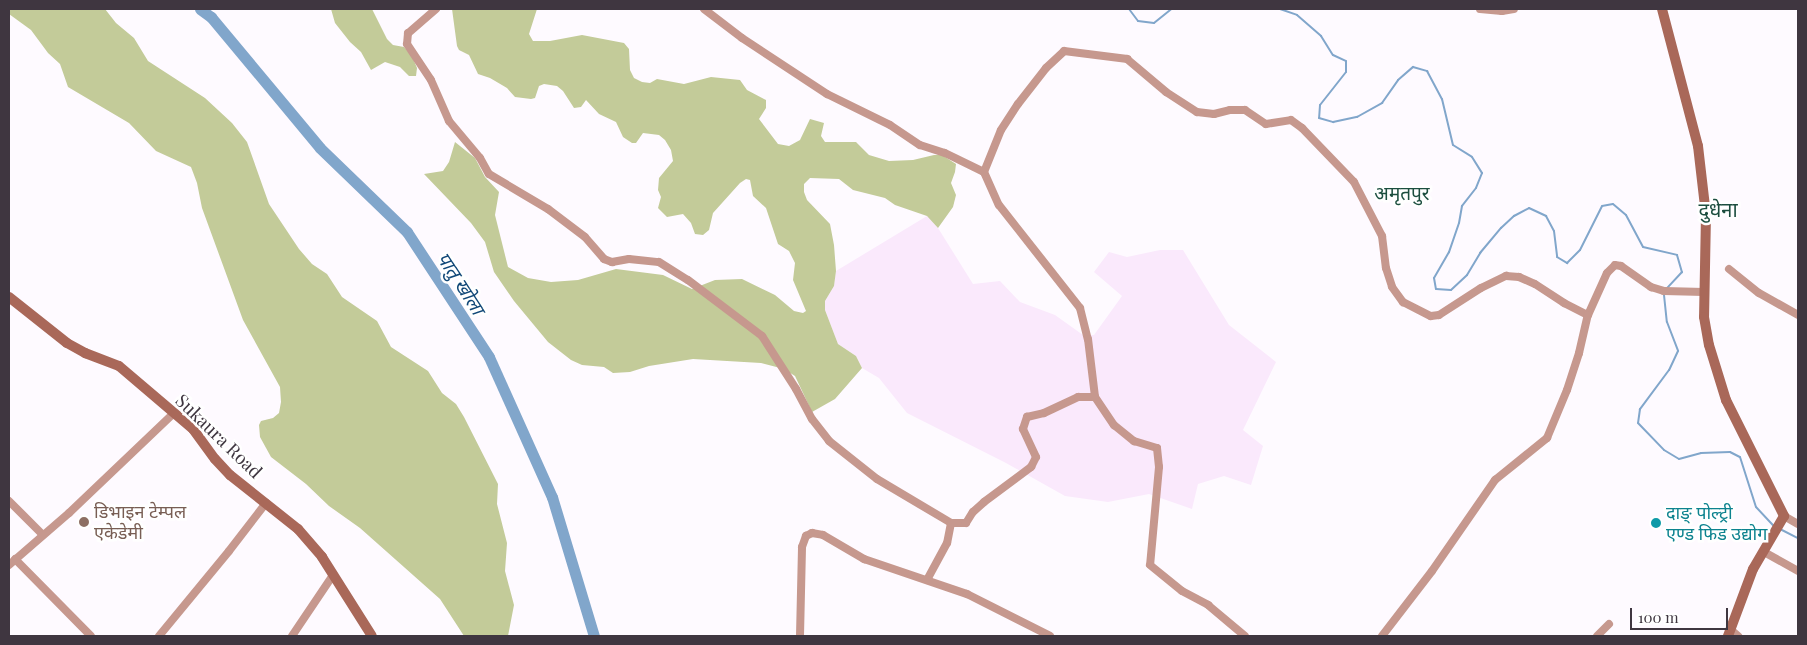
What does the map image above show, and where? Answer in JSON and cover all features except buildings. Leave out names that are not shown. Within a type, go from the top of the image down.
[{"type":"main road","points":[[1662,9],[1698,146],[1706,215],[1704,292],[1706,326],[1726,400],[1783,519],[1745,588],[1729,632]]},
{"type":"main road","name":"Sukaura Road","points":[[9,297],[67,343],[85,353],[119,366],[173,414],[193,429],[215,459],[230,475],[298,529],[322,558],[372,636]]},
{"type":"street","points":[[436,9],[408,33],[406,44],[431,80],[449,120],[466,144],[480,158],[489,174],[548,209],[585,237],[604,259],[612,262],[628,260],[659,262],[739,317],[762,336],[796,389],[812,419],[829,441],[877,479],[951,523],[966,523],[973,512],[984,502],[1030,467],[1036,457],[1024,428],[1026,417],[1044,413],[1078,397],[1095,397]]},
{"type":"street","points":[[704,9],[742,38],[827,94],[890,125],[920,145],[945,153],[984,172],[1000,205],[1080,308],[1089,347],[1095,397],[1114,425],[1134,441],[1157,448],[1159,467],[1150,565],[1182,592],[1208,606],[1246,636]]},
{"type":"street","points":[[1480,9],[1502,11],[1514,9]]},
{"type":"street","points":[[984,172],[1001,130],[1018,104],[1046,68],[1064,51],[1128,59],[1166,92],[1197,112],[1214,114],[1230,110],[1245,110],[1266,124],[1291,120],[1302,128],[1354,182],[1382,236],[1386,268],[1392,288],[1403,302],[1413,308],[1430,316],[1439,315],[1481,288],[1506,276],[1520,277],[1527,280],[1588,315]]},
{"type":"street","points":[[1382,636],[1432,571],[1495,480],[1546,438],[1567,390],[1580,353],[1588,315],[1608,273],[1615,265],[1621,266],[1651,287],[1664,291],[1704,292]]},
{"type":"street","points":[[1728,269],[1759,293],[1798,315]]},
{"type":"street","points":[[9,565],[42,534],[69,513],[173,414]]},
{"type":"street","points":[[9,501],[42,534]]},
{"type":"street","points":[[159,636],[266,502]]},
{"type":"street","points":[[1783,519],[1798,524]]},
{"type":"street","points":[[928,580],[947,543],[951,523]]},
{"type":"street","points":[[800,636],[802,546],[806,536],[812,533],[823,535],[864,559],[967,594],[1050,636]]},
{"type":"street","points":[[1765,549],[1798,571]]},
{"type":"street","points":[[16,559],[91,636]]},
{"type":"street","points":[[292,636],[332,575]]},
{"type":"street","points":[[1598,636],[1609,624]]},
{"type":"street","points":[[1729,632],[1738,636]]},
{"type":"shaded area","points":[[927,216],[938,228],[973,284],[1000,281],[1020,302],[1055,315],[1083,335],[1094,335],[1122,296],[1094,272],[1109,252],[1127,257],[1160,250],[1183,250],[1229,325],[1276,362],[1243,430],[1263,446],[1251,485],[1224,476],[1198,484],[1192,509],[1149,494],[1108,502],[1065,496],[1006,463],[907,413],[879,378],[862,368],[856,356],[838,344],[825,310],[825,301],[834,286],[836,271]]},
{"type":"green space","points":[[9,9],[105,9],[116,23],[134,38],[148,61],[205,98],[232,123],[247,142],[269,204],[299,249],[312,264],[327,274],[342,297],[377,321],[391,347],[428,371],[442,393],[456,404],[498,484],[497,504],[507,543],[505,571],[514,605],[508,636],[464,636],[440,599],[360,528],[329,506],[306,484],[271,457],[260,437],[259,425],[261,421],[273,418],[279,413],[281,402],[280,387],[243,320],[202,208],[197,183],[191,167],[156,151],[129,123],[68,87],[60,64],[48,53],[31,30],[9,14]]},
{"type":"green space","points":[[331,9],[372,9],[387,39],[393,45],[404,47],[412,56],[417,68],[416,76],[409,76],[400,67],[385,62],[371,70],[361,52],[350,42],[335,23]]},
{"type":"green space","points":[[452,9],[537,9],[529,34],[533,41],[550,41],[582,35],[624,43],[629,49],[630,70],[634,78],[642,82],[650,83],[657,79],[684,84],[711,77],[740,80],[747,90],[766,100],[766,108],[759,119],[778,144],[789,146],[800,140],[810,119],[824,123],[821,136],[825,142],[856,142],[869,155],[889,161],[913,160],[942,155],[956,164],[951,183],[956,195],[953,207],[938,228],[927,216],[895,205],[885,198],[853,190],[839,179],[810,178],[804,184],[807,200],[830,224],[834,245],[836,271],[834,286],[825,301],[825,310],[838,344],[856,356],[862,368],[835,399],[812,412],[795,376],[784,369],[761,363],[693,359],[649,366],[630,372],[613,373],[604,367],[582,365],[571,360],[548,342],[514,301],[494,272],[485,242],[471,223],[424,174],[443,171],[449,162],[455,142],[475,158],[485,177],[499,192],[495,215],[508,267],[528,278],[551,282],[578,280],[616,269],[663,275],[692,289],[715,280],[742,279],[775,295],[794,311],[803,313],[806,311],[793,280],[795,263],[789,251],[778,244],[766,208],[753,196],[750,180],[746,179],[740,183],[713,213],[709,230],[703,235],[695,234],[691,223],[683,214],[667,217],[658,208],[661,197],[658,190],[659,178],[673,161],[671,150],[665,140],[659,135],[643,133],[636,143],[632,143],[623,137],[616,122],[599,114],[586,100],[581,107],[574,108],[563,91],[557,86],[544,84],[539,86],[535,98],[515,97],[507,88],[490,78],[478,74],[469,55],[459,50]]},
{"type":"waterway","name":"पातु खोला","points":[[200,9],[211,17],[320,148],[407,232],[489,357],[552,497],[594,636]]},
{"type":"waterway","points":[[1129,9],[1138,21],[1154,23],[1171,9]]},
{"type":"waterway","points":[[1280,9],[1297,15],[1321,36],[1333,55],[1346,61],[1346,72],[1320,105],[1319,118],[1333,122],[1357,117],[1382,103],[1398,80],[1413,67],[1427,71],[1442,99],[1453,145],[1472,157],[1482,173],[1476,188],[1462,206],[1459,223],[1449,252],[1434,278],[1436,289],[1451,290],[1467,275],[1480,253],[1501,228],[1514,216],[1529,208],[1546,216],[1554,231],[1557,257],[1567,263],[1580,250],[1602,206],[1613,204],[1626,215],[1643,247],[1677,255],[1682,272],[1667,288]]},
{"type":"waterway","points":[[1664,295],[1667,322],[1678,351],[1669,370],[1640,409],[1638,423],[1664,450],[1679,459],[1701,453],[1730,452],[1740,457],[1756,507],[1774,526]]},
{"type":"waterway","points":[[1780,529],[1798,538]]},
{"type":"place","name":"डिभाइन टेम्पल एकेडेमी","points":[[84,522]]},
{"type":"place","name":"दाङ् पोल्ट्री एण्ड फिड उद्योग","points":[[1656,523]]},
{"type":"district","name":"अमृतपुर","points":[[1402,193]]},
{"type":"district","name":"दुधेना","points":[[1718,208]]}]
